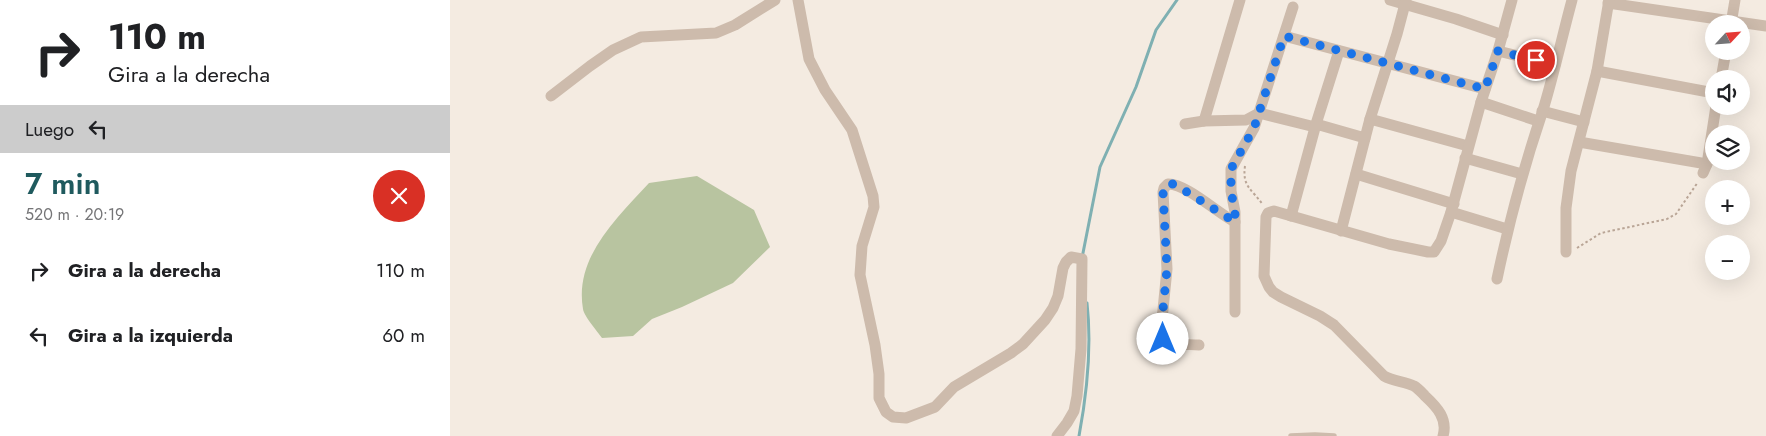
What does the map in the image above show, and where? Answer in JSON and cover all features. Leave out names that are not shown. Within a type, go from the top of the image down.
[{"type":"street","points":[[551,96],[613,50],[641,38],[716,33],[735,25],[775,0]]},
{"type":"street","points":[[798,0],[809,59],[825,90],[852,130],[873,196],[874,207],[862,246],[860,275],[875,345],[879,374],[879,398],[883,407],[893,417],[906,418],[935,407],[954,387],[1023,344],[1045,320],[1053,308],[1058,296],[1063,268],[1071,257],[1082,259],[1081,349],[1074,411],[1057,436]]},
{"type":"street","points":[[1204,121],[1240,0]]},
{"type":"street","points":[[1390,0],[1405,2],[1502,36]]},
{"type":"street","points":[[1443,436],[1444,423],[1440,410],[1413,385],[1393,381],[1384,376],[1334,325],[1273,292],[1264,276],[1266,225],[1268,213],[1274,211],[1411,249],[1434,252],[1441,241],[1452,208],[1468,146],[1512,0]]},
{"type":"street","points":[[1497,279],[1507,229],[1572,0]]},
{"type":"street","points":[[1733,15],[1735,0]]},
{"type":"street","points":[[1341,231],[1370,119],[1389,63],[1405,2]]},
{"type":"street","points":[[1566,252],[1571,171],[1597,71],[1608,2],[1705,18]]},
{"type":"street","points":[[1235,312],[1235,212],[1231,191],[1231,169],[1250,136],[1293,7]]},
{"type":"street","points":[[1750,24],[1766,26]]},
{"type":"street","points":[[1284,36],[1485,89]]},
{"type":"street","points":[[1291,216],[1339,51]]},
{"type":"street","points":[[1498,51],[1555,65]]},
{"type":"street","points":[[1597,71],[1705,91]]},
{"type":"street","points":[[1481,102],[1540,116],[1584,122]]},
{"type":"street","points":[[1185,124],[1204,121],[1246,120],[1258,113],[1316,125],[1365,138]]},
{"type":"street","points":[[1370,119],[1468,146]]},
{"type":"street","points":[[1579,142],[1705,169]]},
{"type":"street","points":[[1465,158],[1522,174]]},
{"type":"street","points":[[1356,174],[1507,229]]},
{"type":"street","points":[[1199,344],[1174,344],[1163,339],[1161,330],[1167,269],[1164,188],[1168,184],[1174,184],[1235,222]]},
{"type":"lane","points":[[1291,436],[1334,436]]},
{"type":"path","points":[[1246,160],[1243,177],[1245,182],[1268,213]]},
{"type":"path","points":[[1566,252],[1602,233],[1668,219],[1676,214],[1694,190],[1705,169]]},
{"type":"green space","points":[[697,176],[754,210],[770,247],[733,283],[652,319],[633,336],[602,338],[583,309],[582,290],[585,272],[591,256],[612,225],[649,183]]},
{"type":"waterway","points":[[1082,258],[1100,167],[1136,87],[1156,30],[1177,0]]},
{"type":"waterway","points":[[1079,436],[1088,370],[1089,336],[1087,303]]},
{"type":"route","points":[[1163,339],[1161,330],[1167,269],[1164,188],[1168,184],[1174,184],[1235,222],[1230,178],[1231,169],[1254,128],[1284,36],[1485,89],[1498,51],[1536,60]]}]
